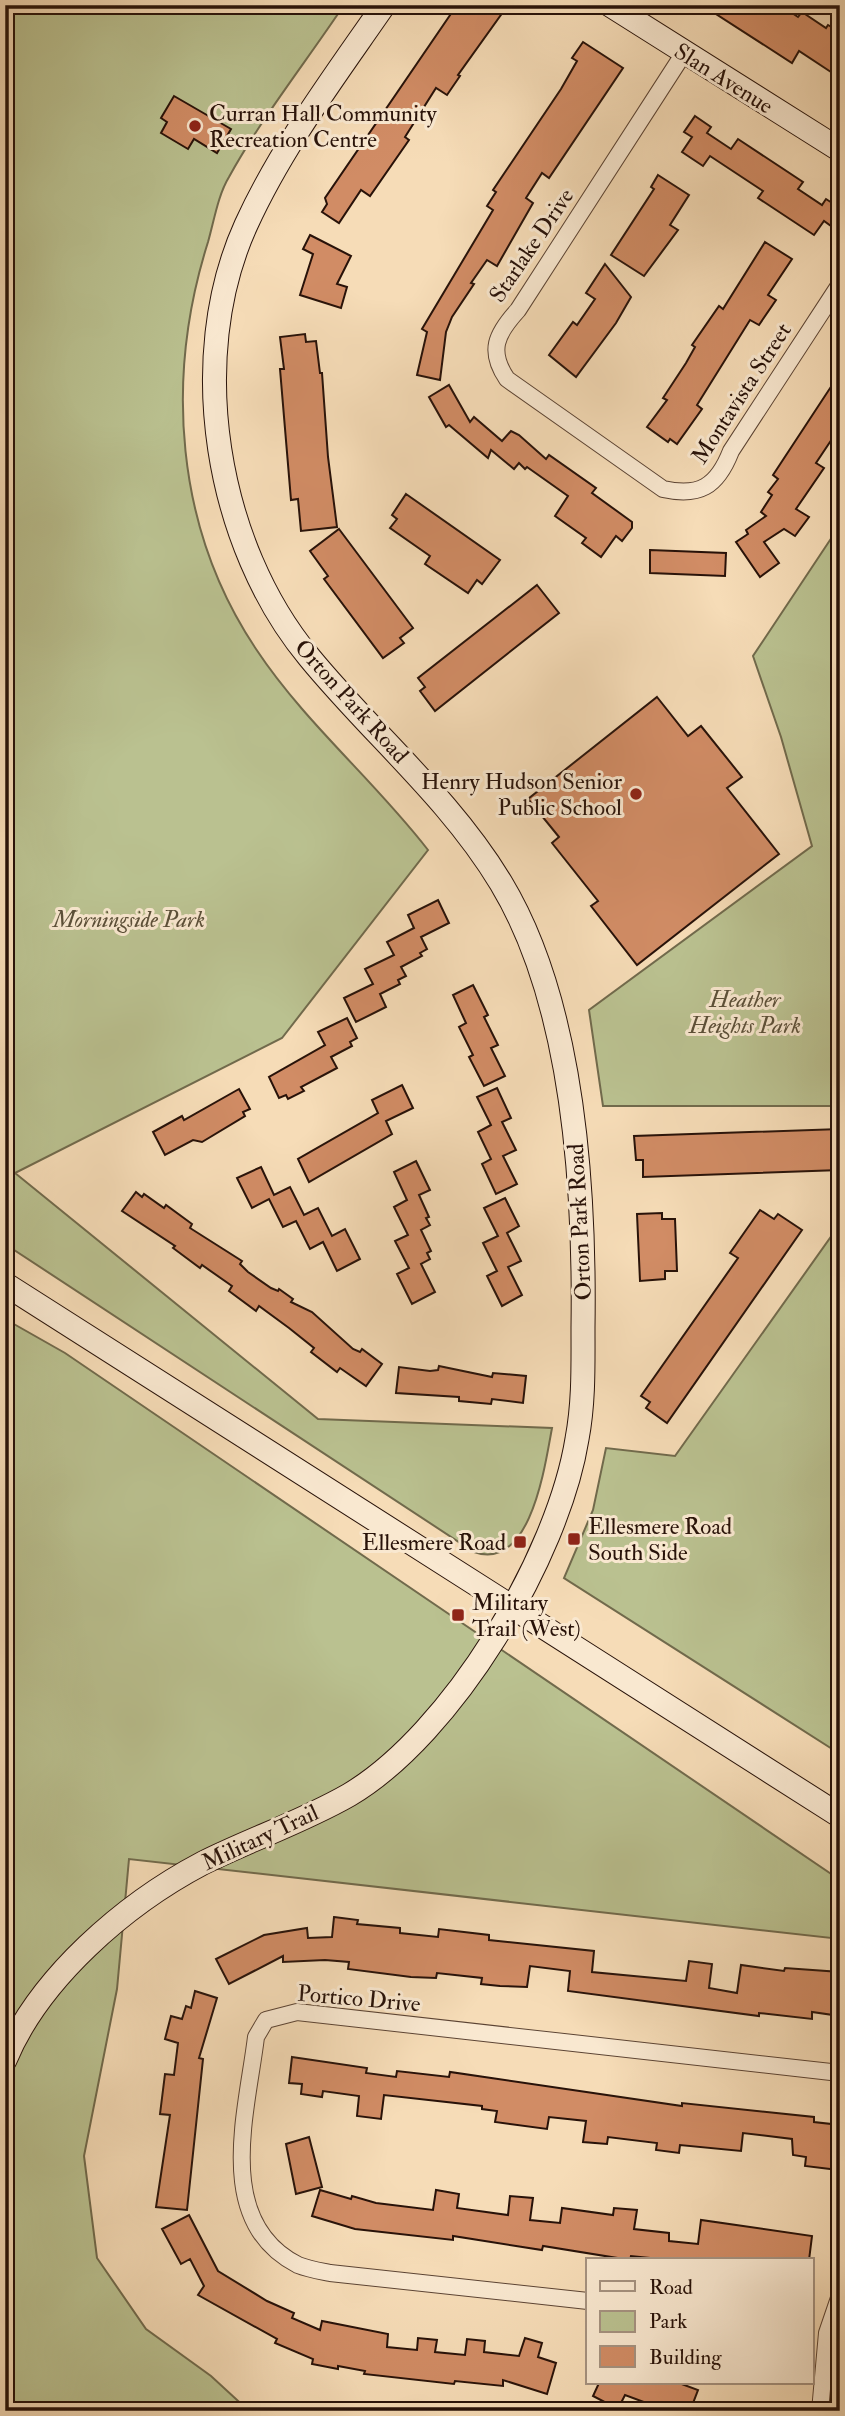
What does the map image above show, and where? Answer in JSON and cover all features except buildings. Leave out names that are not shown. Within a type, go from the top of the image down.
[{"type":"street","name":"Orton Park Road","points":[[384,5],[281,157],[243,229],[219,316],[215,380],[219,450],[235,519],[272,601],[296,640],[335,687],[447,806],[505,889],[534,957],[558,1040],[569,1088],[580,1168],[584,1279],[583,1377],[577,1440],[560,1509],[511,1609]]},
{"type":"street","name":"Slan Avenue","points":[[610,5],[840,149]]},
{"type":"street","name":"Starlake Drive","points":[[592,440],[507,379],[496,363],[496,347],[507,322],[518,310],[684,53]]},
{"type":"street","name":"Montavista Street","points":[[592,440],[663,489],[688,494],[716,480],[731,451],[840,284]]},
{"type":"street","points":[[5,1284],[511,1609],[840,1816]]},
{"type":"street","name":"Military Trail","points":[[5,2060],[25,2017],[60,1975],[137,1906],[201,1864],[346,1796],[405,1752],[446,1710],[511,1609]]},
{"type":"street","name":"Portico Drive","points":[[586,2301],[330,2273],[299,2265],[274,2246],[255,2222],[245,2202],[240,2171],[257,2038],[267,2020],[297,2012],[840,2073]]},
{"type":"street","points":[[820,2411],[819,2332],[840,2295]]},
{"type":"green space","name":"Morningside Park","points":[[5,5],[344,5],[256,133],[222,192],[194,294],[186,346],[183,399],[186,451],[194,503],[208,553],[229,602],[256,649],[296,702],[428,850],[282,1038],[15,1173],[318,1419],[552,1428],[532,1511],[522,1531],[509,1546],[493,1554],[474,1552],[5,1244]]},
{"type":"green space","name":"Heather Heights Park","points":[[840,525],[840,1106],[603,1106],[589,1010],[812,846],[781,737],[753,656]]},
{"type":"green space","points":[[840,1224],[840,1754],[564,1578],[593,1510],[606,1448],[675,1456]]},
{"type":"green space","points":[[5,1319],[65,1353],[840,1880],[840,1939],[129,1859],[117,1989],[84,2156],[97,2258],[146,2329],[211,2376],[249,2411],[5,2411]]},
{"type":"place","name":"Curran Hall Community Recreation Centre","points":[[195,126]]},
{"type":"place","name":"Henry Hudson Senior Public School","points":[[636,794]]},
{"type":"place","name":"Ellesmere Road South Side","points":[[574,1539]]},
{"type":"place","name":"Ellesmere Road","points":[[520,1542]]},
{"type":"place","name":"Military Trail (West)","points":[[458,1615]]}]
